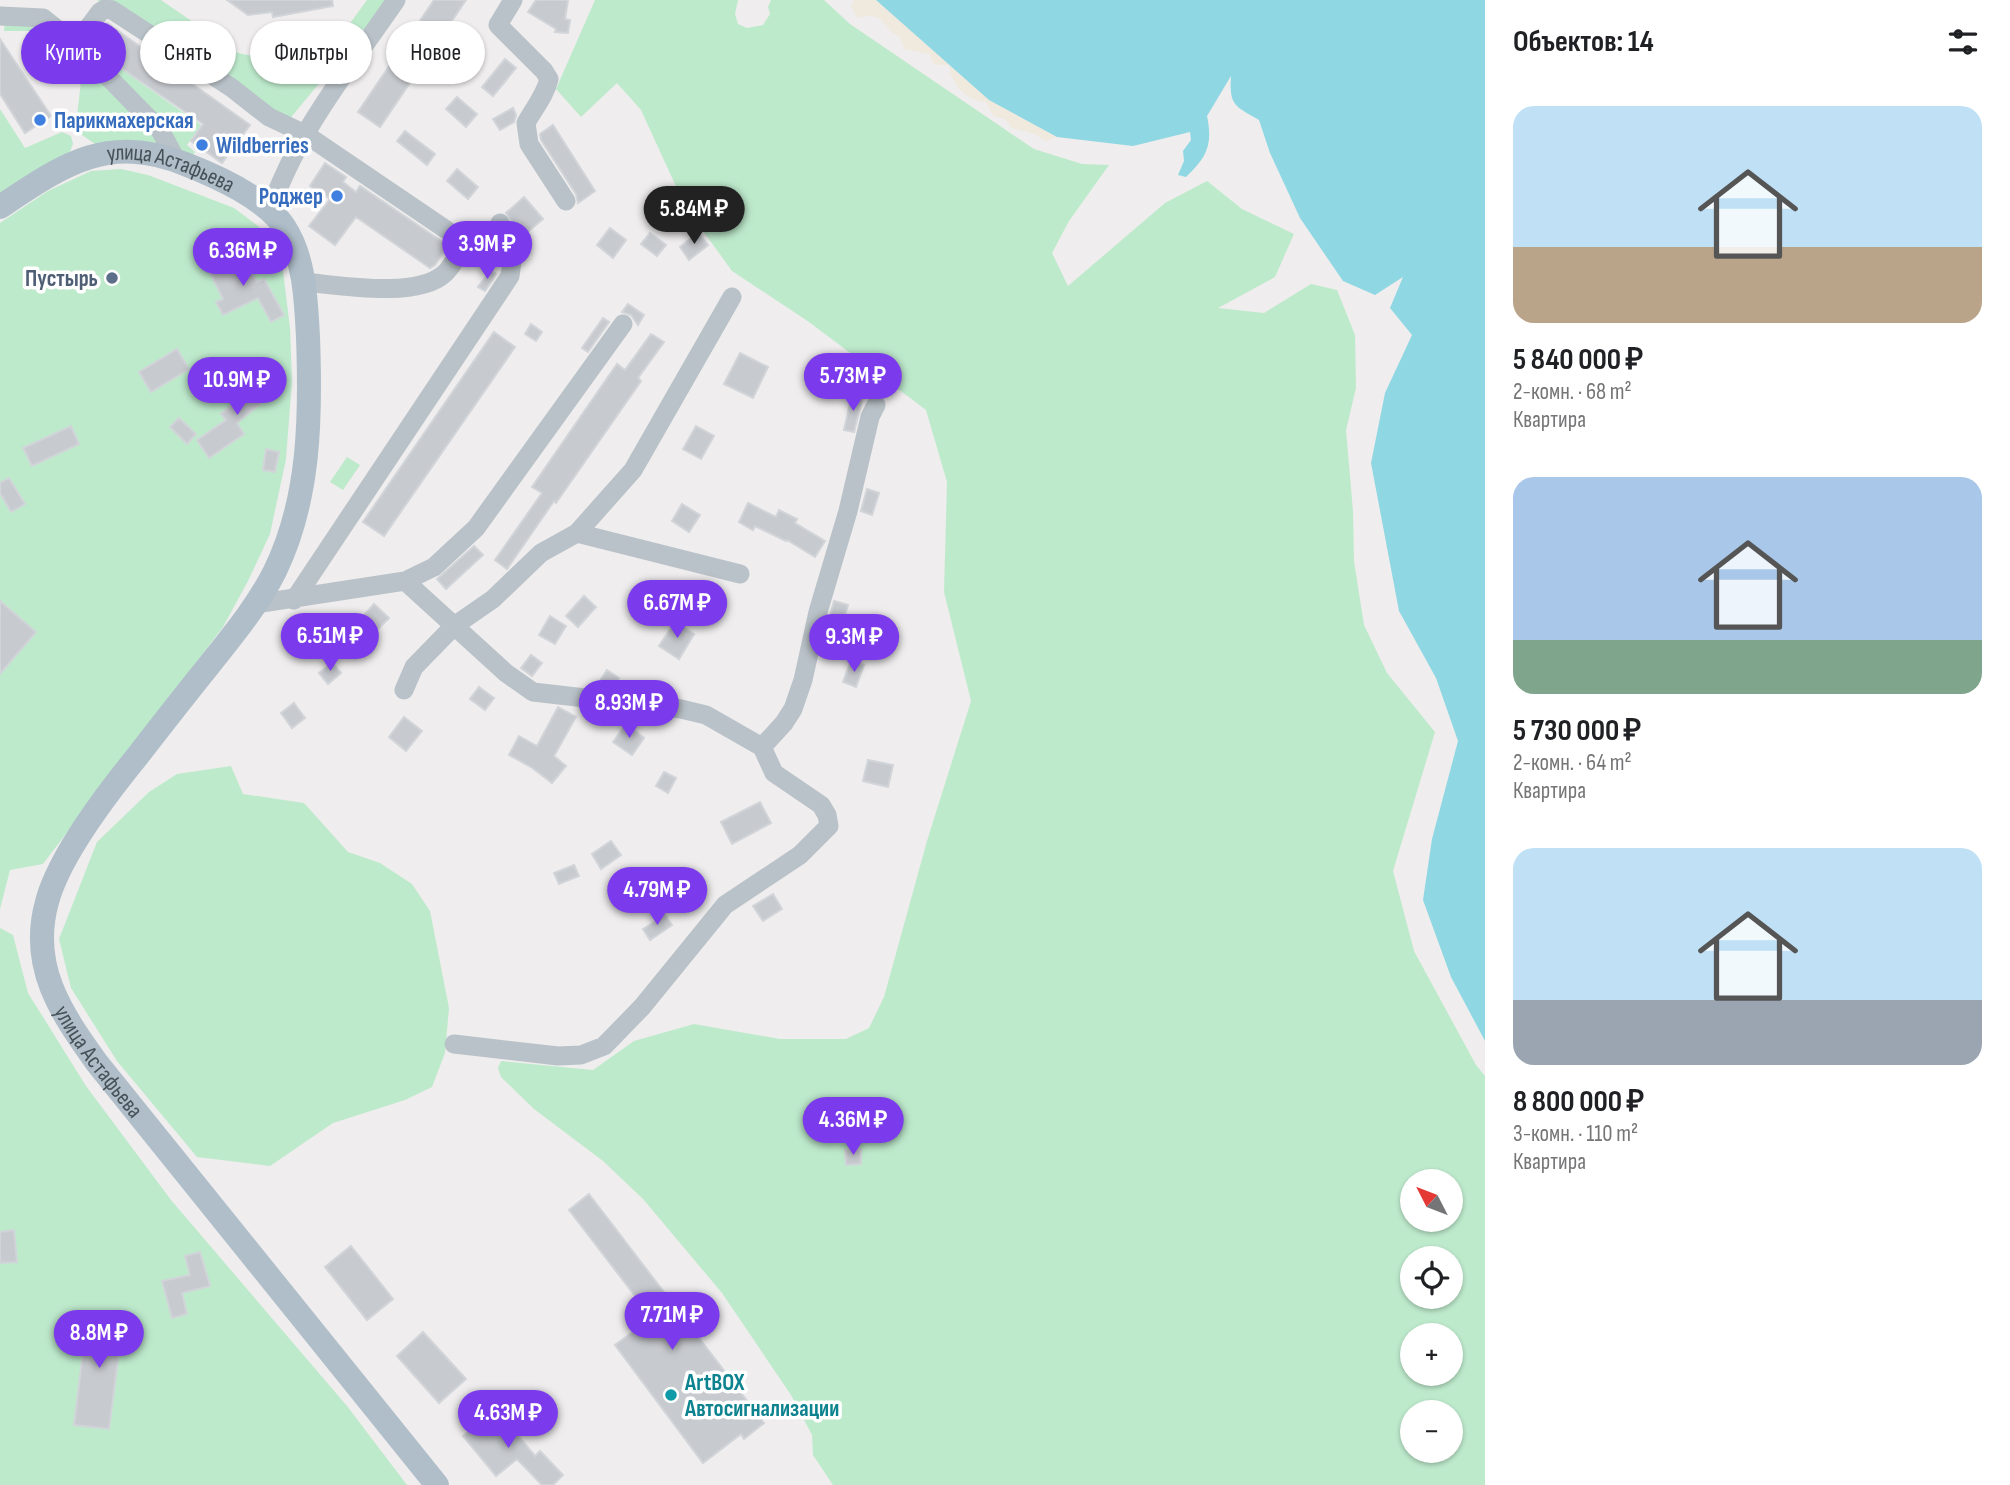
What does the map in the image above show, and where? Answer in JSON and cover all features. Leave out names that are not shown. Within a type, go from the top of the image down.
[{"type":"main road","name":"улица Астафьева","points":[[0,207],[53,172],[88,157],[134,151],[177,161],[233,186],[270,211],[285,228],[298,257],[303,282],[310,398],[308,450],[289,536],[274,572],[256,604],[121,776],[62,865],[47,901],[41,939],[44,970],[66,1018],[97,1063],[437,1485]]},
{"type":"street","points":[[270,211],[278,188],[305,134],[396,0]]},
{"type":"street","points":[[513,0],[498,25],[549,79],[546,93],[526,123],[529,144],[566,201]]},
{"type":"street","points":[[93,21],[105,9],[112,10],[232,88],[270,117],[305,134],[454,235],[461,251],[446,272],[436,279],[398,290],[303,282]]},
{"type":"street","points":[[0,16],[43,18],[47,21]]},
{"type":"street","points":[[115,84],[160,130],[177,161]]},
{"type":"street","points":[[294,600],[510,276],[512,262],[500,223]]},
{"type":"street","points":[[404,690],[414,667],[454,626],[493,599],[541,552],[577,533],[633,470],[732,297]]},
{"type":"street","points":[[256,604],[405,580],[434,567],[476,528],[623,324]]},
{"type":"street","points":[[762,747],[793,709],[803,680],[818,612],[848,511],[870,417],[876,405]]},
{"type":"street","points":[[577,533],[740,574]]},
{"type":"street","points":[[405,580],[506,673],[533,692],[681,709],[706,715],[762,747],[774,773],[821,805],[827,814],[829,826],[800,855],[724,905],[642,1007],[604,1046],[581,1055],[558,1056],[454,1044]]},
{"type":"green space","points":[[97,0],[161,0],[192,21],[140,21],[140,27]]},
{"type":"green space","points":[[367,0],[388,0],[371,21],[352,21]]},
{"type":"green space","points":[[595,0],[738,0],[735,14],[738,24],[747,28],[763,25],[770,14],[768,7],[771,0],[824,0],[850,24],[1034,149],[1082,164],[1109,165],[1069,221],[1052,253],[1068,286],[1165,203],[1207,181],[1242,209],[1294,234],[1275,277],[1218,308],[1264,313],[1311,284],[1337,290],[1355,335],[1356,388],[1346,430],[1354,561],[1364,625],[1387,673],[1435,732],[1393,871],[1414,951],[1476,1065],[1485,1076],[1485,1485],[833,1485],[813,1455],[812,1435],[791,1395],[722,1293],[643,1199],[603,1161],[534,1109],[501,1077],[498,1068],[501,1061],[593,1070],[634,1041],[694,1024],[780,1039],[846,1039],[869,1028],[884,997],[927,841],[971,701],[944,592],[947,482],[926,410],[809,322],[732,271],[685,206],[641,110],[617,83],[581,117],[556,89]]},
{"type":"green space","points":[[5,20],[45,21],[21,21],[21,31],[4,31]]},
{"type":"green space","points":[[236,52],[250,56],[250,84],[319,84],[288,121],[230,84],[236,84]]},
{"type":"green space","points":[[126,72],[201,125],[187,145],[195,152],[189,162],[95,144],[82,135],[76,125],[81,84],[126,84]]},
{"type":"green space","points":[[0,109],[25,148],[62,132],[71,136],[73,144],[70,152],[0,194]]},
{"type":"green space","points":[[121,169],[148,175],[234,208],[258,226],[275,247],[283,271],[290,328],[292,381],[286,459],[270,534],[223,627],[43,864],[10,870],[0,909],[0,223],[48,191],[91,171]]},
{"type":"green space","points":[[347,457],[360,465],[343,490],[330,482]]},
{"type":"green space","points":[[231,766],[243,794],[304,803],[348,852],[380,863],[412,884],[430,911],[449,1008],[445,1053],[432,1087],[405,1100],[333,1123],[270,1166],[197,1157],[117,1061],[71,988],[59,939],[97,842],[149,792],[177,774]]},
{"type":"green space","points":[[0,928],[13,935],[28,993],[86,1086],[171,1200],[347,1406],[407,1485],[0,1485]]},
{"type":"sand","points":[[854,0],[876,0],[989,100],[1057,137],[1046,141],[1035,134],[1012,128],[1005,119],[993,116],[986,102],[961,91],[953,79],[949,65],[934,65],[929,54],[904,49],[900,37],[879,18],[857,18],[851,6]]},
{"type":"water","points":[[876,0],[1485,0],[1485,1041],[1451,977],[1423,900],[1432,839],[1458,741],[1436,678],[1399,611],[1371,463],[1385,393],[1412,335],[1390,308],[1403,277],[1375,295],[1343,281],[1300,218],[1270,153],[1259,120],[1235,104],[1231,94],[1231,76],[1207,116],[1207,150],[1186,177],[1178,175],[1184,161],[1183,151],[1191,140],[1190,132],[1133,146],[1057,137],[989,100]]},
{"type":"building","points":[[227,0],[332,0],[333,6],[273,17],[272,12],[248,15]]},
{"type":"building","points":[[434,0],[466,0],[452,21],[420,21]]},
{"type":"building","points":[[536,0],[568,0],[565,19],[570,20],[568,33],[555,32],[556,29],[528,12]]},
{"type":"building","points":[[126,37],[140,47],[140,81],[126,71]]},
{"type":"building","points":[[0,39],[21,71],[21,84],[30,84],[51,116],[25,133],[0,94]]},
{"type":"building","points":[[505,59],[516,68],[493,96],[482,87]]},
{"type":"building","points":[[386,71],[386,84],[409,84],[380,127],[358,112]]},
{"type":"building","points":[[144,84],[193,84],[250,125],[222,163],[191,141],[203,124]]},
{"type":"building","points":[[457,97],[477,114],[466,127],[446,109]]},
{"type":"building","points":[[513,108],[516,115],[514,122],[500,130],[493,119]]},
{"type":"building","points":[[553,125],[595,191],[578,203],[576,194],[541,140],[540,134]]},
{"type":"building","points":[[405,131],[435,154],[427,165],[397,141]]},
{"type":"building","points":[[325,163],[346,177],[343,182],[356,192],[360,186],[444,243],[446,248],[435,265],[430,268],[356,217],[335,245],[309,226],[330,199],[310,186]]},
{"type":"building","points":[[457,169],[478,187],[468,199],[447,181]]},
{"type":"building","points":[[524,197],[543,219],[523,236],[506,213]]},
{"type":"building","points":[[610,228],[626,240],[613,258],[597,245]]},
{"type":"building","points":[[650,233],[666,245],[657,256],[641,244]]},
{"type":"building","points":[[698,233],[708,245],[689,260],[680,247]]},
{"type":"building","points":[[242,253],[257,282],[264,279],[284,315],[271,322],[258,298],[223,315],[216,302],[223,299],[209,271]]},
{"type":"building","points":[[491,270],[496,274],[485,291],[478,287]]},
{"type":"building","points":[[628,304],[644,315],[638,325],[631,315],[622,312]]},
{"type":"building","points":[[603,318],[609,322],[588,352],[582,348]]},
{"type":"building","points":[[531,324],[542,332],[536,341],[525,334]]},
{"type":"building","points":[[494,332],[515,347],[384,536],[363,522]]},
{"type":"building","points":[[651,334],[664,342],[638,378],[641,381],[507,569],[495,560],[542,493],[532,487],[617,364],[625,370]]},
{"type":"building","points":[[177,349],[189,369],[151,392],[139,372]]},
{"type":"building","points":[[740,353],[768,367],[753,398],[724,384]]},
{"type":"building","points":[[269,374],[280,388],[237,423],[244,434],[209,458],[197,440],[226,420],[221,414]]},
{"type":"building","points":[[852,394],[863,396],[854,432],[844,430]]},
{"type":"building","points":[[179,418],[196,434],[187,444],[170,427]]},
{"type":"building","points":[[71,426],[79,444],[32,466],[23,448]]},
{"type":"building","points":[[696,426],[714,436],[701,459],[683,449]]},
{"type":"building","points":[[266,449],[279,452],[275,472],[263,470]]},
{"type":"building","points":[[9,478],[25,504],[11,512],[0,493],[0,483]]},
{"type":"building","points":[[867,489],[879,493],[872,515],[861,511]]},
{"type":"building","points":[[748,503],[776,517],[779,510],[797,519],[795,523],[825,541],[815,557],[787,540],[755,526],[753,530],[739,522]]},
{"type":"building","points":[[682,504],[700,515],[689,532],[672,521]]},
{"type":"building","points":[[474,546],[483,555],[446,589],[437,579]]},
{"type":"building","points":[[584,596],[596,607],[578,627],[566,616]]},
{"type":"building","points":[[0,601],[36,632],[0,674]]},
{"type":"building","points":[[834,601],[848,605],[843,621],[830,616]]},
{"type":"building","points":[[374,604],[389,618],[378,629],[364,615]]},
{"type":"building","points":[[550,616],[566,626],[555,644],[539,635]]},
{"type":"building","points":[[675,622],[694,634],[679,659],[659,646]]},
{"type":"building","points":[[531,655],[542,663],[532,676],[521,668]]},
{"type":"building","points":[[851,661],[864,665],[856,687],[843,682]]},
{"type":"building","points":[[332,663],[341,673],[328,684],[319,673]]},
{"type":"building","points":[[607,670],[619,678],[612,689],[596,687]]},
{"type":"building","points":[[479,687],[494,698],[485,710],[470,699]]},
{"type":"building","points":[[294,703],[305,718],[292,728],[281,713]]},
{"type":"building","points":[[558,707],[576,717],[554,756],[566,766],[552,783],[509,755],[519,736],[537,746]]},
{"type":"building","points":[[404,717],[422,731],[406,751],[389,737]]},
{"type":"building","points":[[626,724],[644,738],[632,755],[613,742]]},
{"type":"building","points":[[868,760],[893,765],[888,787],[863,781]]},
{"type":"building","points":[[664,772],[676,778],[668,793],[656,786]]},
{"type":"building","points":[[760,802],[771,823],[732,844],[721,822]]},
{"type":"building","points":[[611,841],[621,855],[601,869],[592,854]]},
{"type":"building","points":[[574,865],[579,876],[559,884],[554,873]]},
{"type":"building","points":[[773,894],[782,909],[763,921],[753,906]]},
{"type":"building","points":[[665,915],[672,925],[650,940],[643,929]]},
{"type":"building","points":[[861,1149],[861,1164],[846,1165],[845,1150]]},
{"type":"building","points":[[589,1194],[764,1423],[744,1439],[741,1434],[703,1463],[615,1345],[652,1318],[569,1210]]},
{"type":"building","points":[[14,1230],[17,1262],[0,1263],[0,1232]]},
{"type":"building","points":[[351,1246],[393,1299],[367,1320],[325,1267]]},
{"type":"building","points":[[200,1252],[210,1286],[182,1293],[187,1314],[172,1318],[162,1281],[190,1275],[185,1256]]},
{"type":"building","points":[[88,1311],[124,1315],[109,1429],[74,1425]]},
{"type":"building","points":[[423,1332],[466,1379],[439,1403],[397,1356]]},
{"type":"building","points":[[496,1409],[535,1456],[540,1451],[563,1475],[553,1485],[542,1485],[517,1459],[496,1476],[463,1436]]},
{"type":"place","name":"Парикмахерская","points":[[40,120]]},
{"type":"place","name":"Wildberries","points":[[202,145]]},
{"type":"place","name":"Роджер","points":[[337,196]]},
{"type":"place","name":"Пустырь","points":[[112,278]]},
{"type":"place","name":"ArtBOX Автосигнализации","points":[[671,1395]]}]
